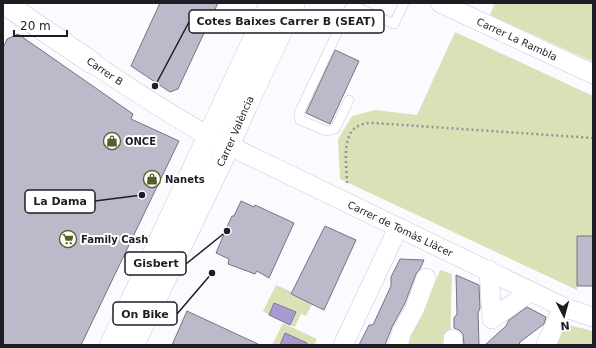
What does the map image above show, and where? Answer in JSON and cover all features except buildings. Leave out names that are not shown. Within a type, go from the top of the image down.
[{"type":"main road","name":"Carrer València","points":[[111,345],[271,3]]},
{"type":"main road","name":"Carrer València","points":[[133,345],[229,145],[294,3]]},
{"type":"main road","name":"Carrer B","points":[[6,7],[91,62]]},
{"type":"street","name":"Carrer La Rambla","points":[[440,3],[593,74]]},
{"type":"street","name":"Carrer B","points":[[91,62],[155,104],[209,136]]},
{"type":"street","name":"Carrer de Tomàs Llàcer","points":[[209,136],[563,307],[593,317]]},
{"type":"street","points":[[343,345],[398,228]]},
{"type":"street","points":[[488,270],[492,318],[531,291]]},
{"type":"street","points":[[398,345],[402,332],[415,308],[426,278]]},
{"type":"street","points":[[546,345],[563,307]]},
{"type":"lane","points":[[349,100],[335,130],[327,131],[300,120],[299,113],[350,8],[357,7],[394,24],[404,3]]},
{"type":"path","points":[[343,201],[347,188],[348,136],[359,125],[374,123],[593,138]]},
{"type":"green space","points":[[495,3],[593,3],[593,62],[490,15]]},
{"type":"green space","points":[[455,32],[593,96],[593,236],[577,237],[577,290],[340,179],[338,139],[352,116],[375,110],[417,115]]},
{"type":"green space","points":[[440,270],[452,274],[450,345],[403,345],[406,335],[422,317]]},
{"type":"green space","points":[[276,285],[292,292],[291,295],[312,304],[306,316],[301,314],[295,327],[290,325],[296,313],[274,303],[269,315],[263,311]]},
{"type":"green space","points":[[283,323],[317,339],[314,345],[272,345]]},
{"type":"green space","points":[[565,324],[593,331],[593,345],[556,345]]},
{"type":"shaded area","points":[[274,303],[296,312],[290,325],[269,315]]},
{"type":"shaded area","points":[[285,333],[307,343],[307,345],[280,345]]},
{"type":"place","name":"Cotes Baixes Carrer B (SEAT)","points":[[155,86]]},
{"type":"place","name":"ONCE","points":[[112,141]]},
{"type":"place","name":"Nanets","points":[[152,179]]},
{"type":"place","name":"La Dama","points":[[142,195]]},
{"type":"place","name":"Gisbert","points":[[227,231]]},
{"type":"place","name":"Family Cash","points":[[68,239]]},
{"type":"place","name":"On Bike","points":[[212,273]]}]
